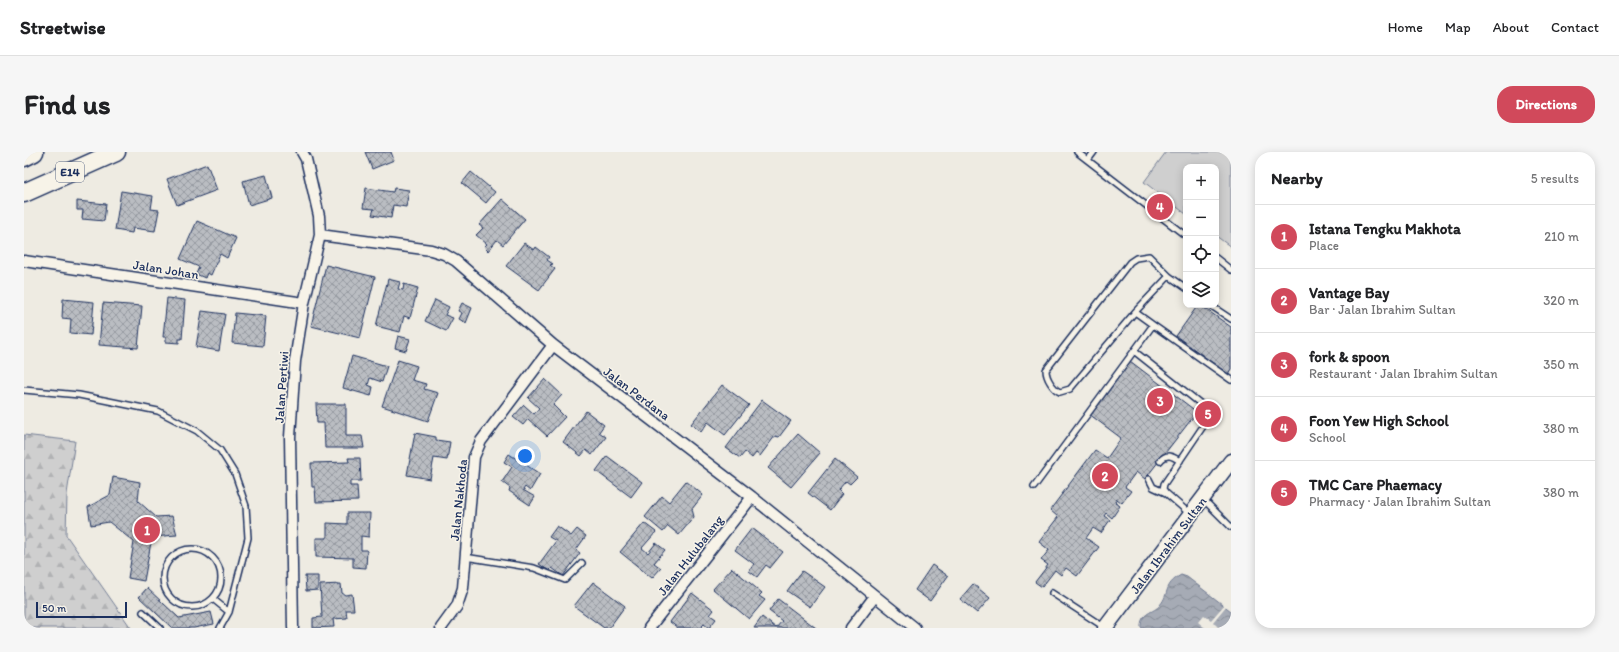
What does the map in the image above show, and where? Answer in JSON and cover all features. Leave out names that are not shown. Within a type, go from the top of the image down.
[{"type":"highway","points":[[24,156],[34,152]]},
{"type":"highway","name":"E14","points":[[24,193],[116,152]]},
{"type":"street","name":"Jalan Pertiwi","points":[[293,628],[290,437],[295,361],[304,303],[320,236],[319,216],[306,159],[302,152]]},
{"type":"street","name":"Jalan Perdana","points":[[320,236],[431,250],[444,254],[456,261],[553,345],[752,497],[915,628]]},
{"type":"street","name":"Jalan Johan","points":[[24,261],[304,303]]},
{"type":"street","name":"Jalan Nakhoda","points":[[441,628],[457,606],[463,588],[474,458],[478,447],[553,345]]},
{"type":"street","name":"Jalan Ibrahim Sultan","points":[[1105,628],[1231,461]]},
{"type":"street","name":"Jalan Hulubalang","points":[[649,628],[752,497]]},
{"type":"street","points":[[851,628],[875,596]]},
{"type":"lane","points":[[1077,152],[1183,234]]},
{"type":"lane","points":[[1088,160],[1094,152]]},
{"type":"lane","points":[[1169,276],[1135,312],[1070,389],[1060,392],[1056,390],[1046,376],[1046,370],[1130,262],[1136,258],[1149,256],[1169,276],[1183,286]]},
{"type":"lane","points":[[1219,260],[1231,270]]},
{"type":"lane","points":[[1214,308],[1231,319]]},
{"type":"lane","points":[[1135,312],[1230,378]]},
{"type":"lane","points":[[1034,487],[1153,325]]},
{"type":"lane","points":[[1134,351],[1206,408],[1208,419],[1164,484],[1163,489],[1166,493]]},
{"type":"lane","points":[[24,390],[78,395],[158,411],[197,431],[220,450],[236,474],[246,506],[248,532],[248,538],[229,612],[220,628]]},
{"type":"lane","points":[[1160,461],[1165,456],[1172,456],[1180,461]]},
{"type":"lane","points":[[1149,479],[1152,487],[1166,493],[1191,515]]},
{"type":"lane","points":[[1203,499],[1231,527]]},
{"type":"lane","points":[[188,548],[198,548],[214,557],[219,565],[222,578],[218,592],[213,599],[204,605],[194,607],[184,606],[174,602],[167,594],[163,584],[162,574],[165,564],[171,556],[188,548]]},
{"type":"lane","points":[[465,557],[534,568],[565,580],[570,577],[582,563]]},
{"type":"lane","points":[[1052,593],[1105,628]]},
{"type":"lane","points":[[213,599],[229,612]]},
{"type":"lane","points":[[143,612],[160,628]]},
{"type":"green space","points":[[1166,152],[1231,152],[1231,247],[1219,238],[1219,164],[1183,164],[1183,212],[1144,182]]},
{"type":"green space","points":[[24,435],[75,441],[67,494],[66,535],[131,628],[24,628]]},
{"type":"water","points":[[1181,575],[1187,577],[1231,611],[1231,628],[1141,628],[1141,623],[1145,616],[1160,605],[1169,586]]},
{"type":"pier","points":[[1225,604],[1227,605],[1213,622],[1218,627],[1217,628],[1205,628],[1198,622],[1204,615],[1211,620]]},
{"type":"building","points":[[365,152],[391,152],[394,160],[372,169]]},
{"type":"building","points":[[207,164],[217,190],[177,205],[167,179]]},
{"type":"building","points":[[471,172],[495,192],[486,203],[462,183]]},
{"type":"building","points":[[266,175],[272,198],[249,205],[243,181]]},
{"type":"building","points":[[366,188],[393,192],[394,188],[409,190],[406,207],[393,205],[391,218],[372,215],[374,209],[363,208]]},
{"type":"building","points":[[121,191],[153,196],[151,209],[159,210],[155,231],[133,228],[132,233],[115,230]]},
{"type":"building","points":[[502,199],[525,219],[503,245],[497,240],[488,251],[484,247],[487,244],[476,235],[483,228],[479,225]]},
{"type":"building","points":[[77,201],[106,204],[104,221],[82,219],[83,210],[77,210]]},
{"type":"building","points":[[197,221],[236,238],[227,258],[220,254],[211,275],[207,273],[205,278],[196,274],[199,267],[180,259]]},
{"type":"building","points":[[524,243],[534,250],[536,247],[549,257],[547,260],[553,264],[550,265],[555,269],[539,290],[506,266]]},
{"type":"building","points":[[326,265],[375,277],[360,338],[311,326]]},
{"type":"building","points":[[388,279],[400,282],[398,289],[403,290],[404,284],[418,288],[410,318],[404,316],[400,332],[376,326]]},
{"type":"building","points":[[167,298],[185,300],[182,339],[179,339],[179,343],[166,342],[166,337],[163,337]]},
{"type":"building","points":[[63,299],[94,302],[91,335],[70,333],[71,319],[62,318]]},
{"type":"building","points":[[435,300],[449,307],[445,315],[453,318],[446,331],[425,321]]},
{"type":"building","points":[[103,303],[142,306],[138,348],[99,345]]},
{"type":"building","points":[[462,303],[472,308],[466,323],[459,319],[462,313],[458,311]]},
{"type":"building","points":[[1196,308],[1204,308],[1231,327],[1231,369],[1228,374],[1176,336]]},
{"type":"building","points":[[202,311],[225,314],[219,351],[196,347]]},
{"type":"building","points":[[235,313],[266,316],[263,346],[232,343]]},
{"type":"building","points":[[398,336],[410,339],[406,351],[395,348]]},
{"type":"building","points":[[352,356],[387,366],[382,382],[370,378],[368,385],[373,387],[371,396],[343,388]]},
{"type":"building","points":[[398,360],[417,366],[412,380],[426,384],[424,389],[438,393],[428,421],[382,406]]},
{"type":"building","points":[[1130,361],[1197,412],[1145,479],[1136,472],[1125,487],[1131,491],[1122,503],[1117,499],[1115,502],[1120,506],[1112,518],[1106,513],[1104,516],[1110,520],[1101,533],[1093,528],[1086,538],[1099,547],[1077,576],[1066,568],[1061,575],[1055,570],[1042,587],[1035,582],[1048,565],[1041,560],[1049,550],[1039,542],[1058,517],[1050,510],[1095,450],[1107,458],[1121,438],[1089,414]]},
{"type":"building","points":[[545,379],[562,395],[553,405],[565,417],[547,436],[528,419],[523,425],[513,417],[524,405],[534,414],[539,408],[528,398]]},
{"type":"building","points":[[722,385],[749,405],[725,435],[708,422],[701,432],[691,424]]},
{"type":"building","points":[[762,400],[791,421],[779,437],[775,436],[760,456],[756,453],[752,458],[745,452],[740,458],[726,448]]},
{"type":"building","points":[[316,404],[346,404],[346,436],[362,436],[364,448],[325,448],[324,423],[317,423]]},
{"type":"building","points":[[586,411],[604,425],[599,432],[606,437],[592,455],[586,450],[581,456],[563,442]]},
{"type":"building","points":[[415,433],[436,437],[436,440],[450,442],[447,460],[434,458],[430,479],[407,475]]},
{"type":"building","points":[[798,434],[820,453],[791,487],[768,468]]},
{"type":"building","points":[[509,454],[540,474],[530,491],[525,487],[523,490],[535,497],[530,505],[509,491],[510,488],[502,482],[512,467],[504,462]]},
{"type":"building","points":[[607,456],[642,482],[631,497],[596,471]]},
{"type":"building","points":[[348,458],[360,458],[361,481],[350,481],[350,486],[357,486],[358,501],[316,502],[315,487],[312,487],[311,463],[349,462]]},
{"type":"building","points":[[835,459],[857,477],[850,484],[846,481],[838,490],[842,494],[830,510],[808,493]]},
{"type":"building","points":[[113,477],[140,482],[138,501],[156,517],[172,516],[177,535],[152,537],[144,581],[128,578],[134,542],[109,522],[91,525],[88,507],[110,495]]},
{"type":"building","points":[[686,481],[703,495],[692,509],[694,517],[679,535],[668,526],[663,532],[645,517],[662,496],[669,502]]},
{"type":"building","points":[[347,513],[370,513],[369,537],[361,536],[361,550],[367,550],[366,568],[353,567],[353,558],[316,557],[316,538],[327,538],[327,523],[347,524]]},
{"type":"building","points":[[644,523],[656,532],[642,548],[648,553],[656,543],[665,550],[654,563],[661,568],[652,578],[620,552]]},
{"type":"building","points":[[557,526],[571,536],[577,529],[586,536],[576,550],[580,553],[563,576],[552,568],[549,571],[539,564],[556,541],[549,537]]},
{"type":"building","points":[[752,528],[783,552],[770,568],[766,565],[757,577],[749,571],[754,564],[735,550]]},
{"type":"building","points":[[932,565],[948,576],[930,601],[915,590]]},
{"type":"building","points":[[732,568],[762,593],[759,596],[765,600],[749,619],[713,589]]},
{"type":"building","points":[[802,571],[825,587],[810,607],[787,591]]},
{"type":"building","points":[[305,576],[318,576],[318,590],[306,591]]},
{"type":"building","points":[[593,582],[625,606],[609,628],[604,628],[574,606]]},
{"type":"building","points":[[341,584],[342,593],[345,595],[352,594],[354,610],[346,610],[347,618],[333,619],[334,627],[313,628],[313,618],[322,617],[320,585]]},
{"type":"building","points":[[973,584],[990,598],[977,613],[960,599]]},
{"type":"building","points":[[147,588],[179,618],[211,612],[214,624],[194,628],[172,628],[139,597]]},
{"type":"building","points":[[692,593],[714,610],[710,615],[716,619],[709,628],[704,624],[700,628],[678,628],[670,622]]},
{"type":"building","points":[[778,599],[816,628],[776,628],[782,621],[769,611]]},
{"type":"building","points":[[762,617],[776,628],[754,628]]},
{"type":"place","name":"Foon Yew High School","points":[[1160,207]]},
{"type":"place","name":"fork & spoon","points":[[1160,401]]},
{"type":"place","name":"TMC Care Phaemacy","points":[[1208,414]]},
{"type":"place","name":"Vantage Bay","points":[[1105,476]]},
{"type":"place","name":"Istana Tengku Makhota","points":[[147,530]]}]
